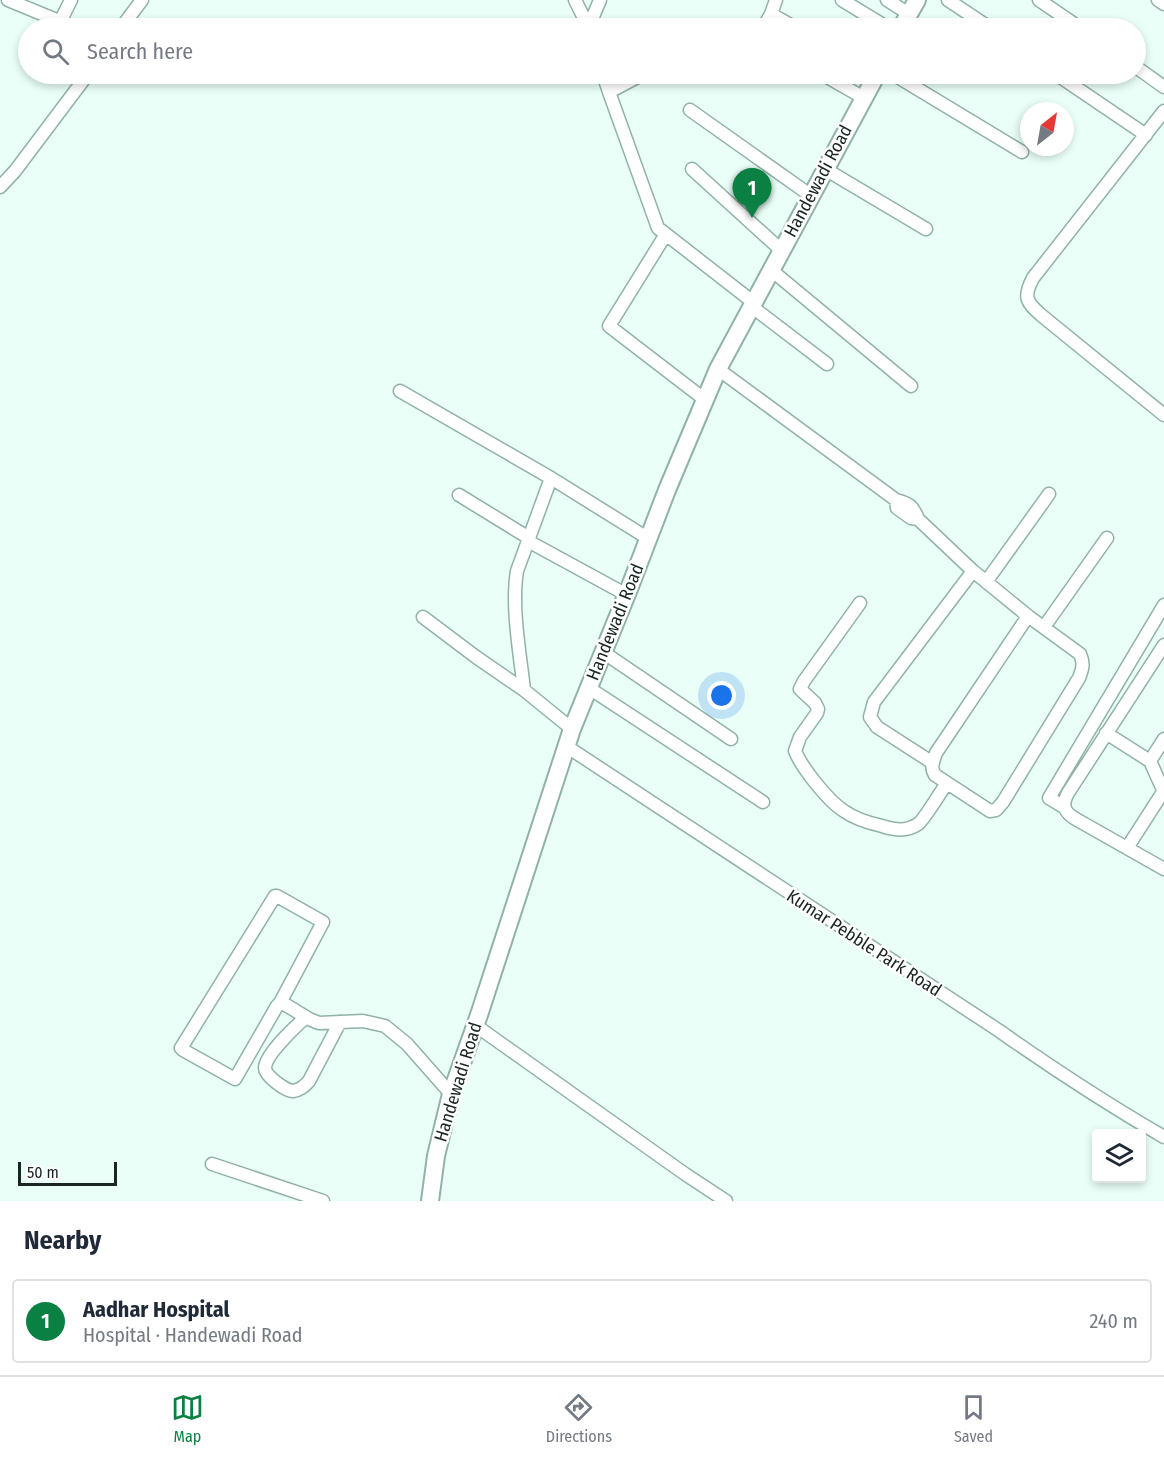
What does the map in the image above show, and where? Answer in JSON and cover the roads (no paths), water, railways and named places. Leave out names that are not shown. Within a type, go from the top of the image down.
[{"type":"main road","name":"Handewadi Road","points":[[430,1201],[436,1156],[451,1094],[572,729],[704,399],[770,269],[870,84]]},
{"type":"street","points":[[8,0],[51,18]]},
{"type":"street","points":[[62,18],[70,0]]},
{"type":"street","points":[[128,18],[142,0]]},
{"type":"street","points":[[575,0],[584,18]]},
{"type":"street","points":[[593,18],[600,0]]},
{"type":"street","points":[[769,18],[776,0]]},
{"type":"street","points":[[842,0],[872,18]]},
{"type":"street","points":[[887,0],[909,14]]},
{"type":"street","points":[[948,0],[975,18]]},
{"type":"street","points":[[1039,0],[1065,18]]},
{"type":"street","points":[[1158,0],[1164,4]]},
{"type":"street","points":[[771,14],[778,18]]},
{"type":"street","points":[[1146,74],[1164,87]]},
{"type":"street","points":[[0,187],[15,171],[80,84]]},
{"type":"street","points":[[606,84],[658,228],[827,364]]},
{"type":"street","points":[[609,92],[624,84]]},
{"type":"street","points":[[840,84],[864,98]]},
{"type":"street","points":[[910,84],[1020,151]]},
{"type":"street","points":[[1071,84],[1146,135]]},
{"type":"street","points":[[690,110],[810,195]]},
{"type":"street","points":[[1164,111],[1032,278],[1027,290],[1027,299],[1033,309],[1164,415]]},
{"type":"street","points":[[692,169],[781,250]]},
{"type":"street","points":[[825,169],[926,229]]},
{"type":"street","points":[[666,234],[609,326],[704,399]]},
{"type":"street","points":[[770,269],[911,386]]},
{"type":"street","points":[[718,369],[896,500],[905,502],[915,509],[918,519],[973,571],[1028,616],[1080,654],[1083,669],[1079,678],[1009,792],[996,810],[990,811],[935,775],[932,770],[933,763],[936,753],[1028,616]]},
{"type":"street","points":[[400,391],[551,478],[649,539]]},
{"type":"street","points":[[524,690],[515,582],[551,478]]},
{"type":"street","points":[[986,582],[1049,494]]},
{"type":"street","points":[[459,495],[528,540],[627,595]]},
{"type":"street","points":[[1044,627],[1107,538]]},
{"type":"street","points":[[933,763],[877,728],[870,717],[874,702],[973,571]]},
{"type":"street","points":[[860,603],[800,689],[818,709],[800,737],[795,751],[800,762],[827,796],[843,811],[863,821],[896,831],[919,824],[947,783]]},
{"type":"street","points":[[1164,605],[1049,798],[1064,807],[1074,818],[1164,869]]},
{"type":"street","points":[[423,617],[524,690],[572,729]]},
{"type":"street","points":[[1064,807],[1068,793],[1164,646]]},
{"type":"street","points":[[603,652],[731,739]]},
{"type":"street","points":[[589,688],[763,802]]},
{"type":"street","points":[[1106,733],[1150,761],[1164,792],[1126,848]]},
{"type":"street","points":[[1150,761],[1164,739]]},
{"type":"street","name":"Kumar Pebble Park Road","points":[[566,746],[1048,1065],[1164,1137]]},
{"type":"street","points":[[277,896],[323,922],[280,1003],[235,1079],[181,1048],[268,906],[277,896]]},
{"type":"street","points":[[280,1003],[319,1023],[363,1021],[385,1026],[407,1044],[451,1094]]},
{"type":"street","points":[[306,1017],[291,1030],[268,1058],[265,1066],[265,1072],[269,1077],[290,1091],[304,1087],[309,1081],[340,1022]]},
{"type":"street","points":[[475,1025],[726,1201]]},
{"type":"street","points":[[212,1164],[323,1201]]},
{"type":"place","name":"Aadhar Hospital","points":[[752,218]]}]
